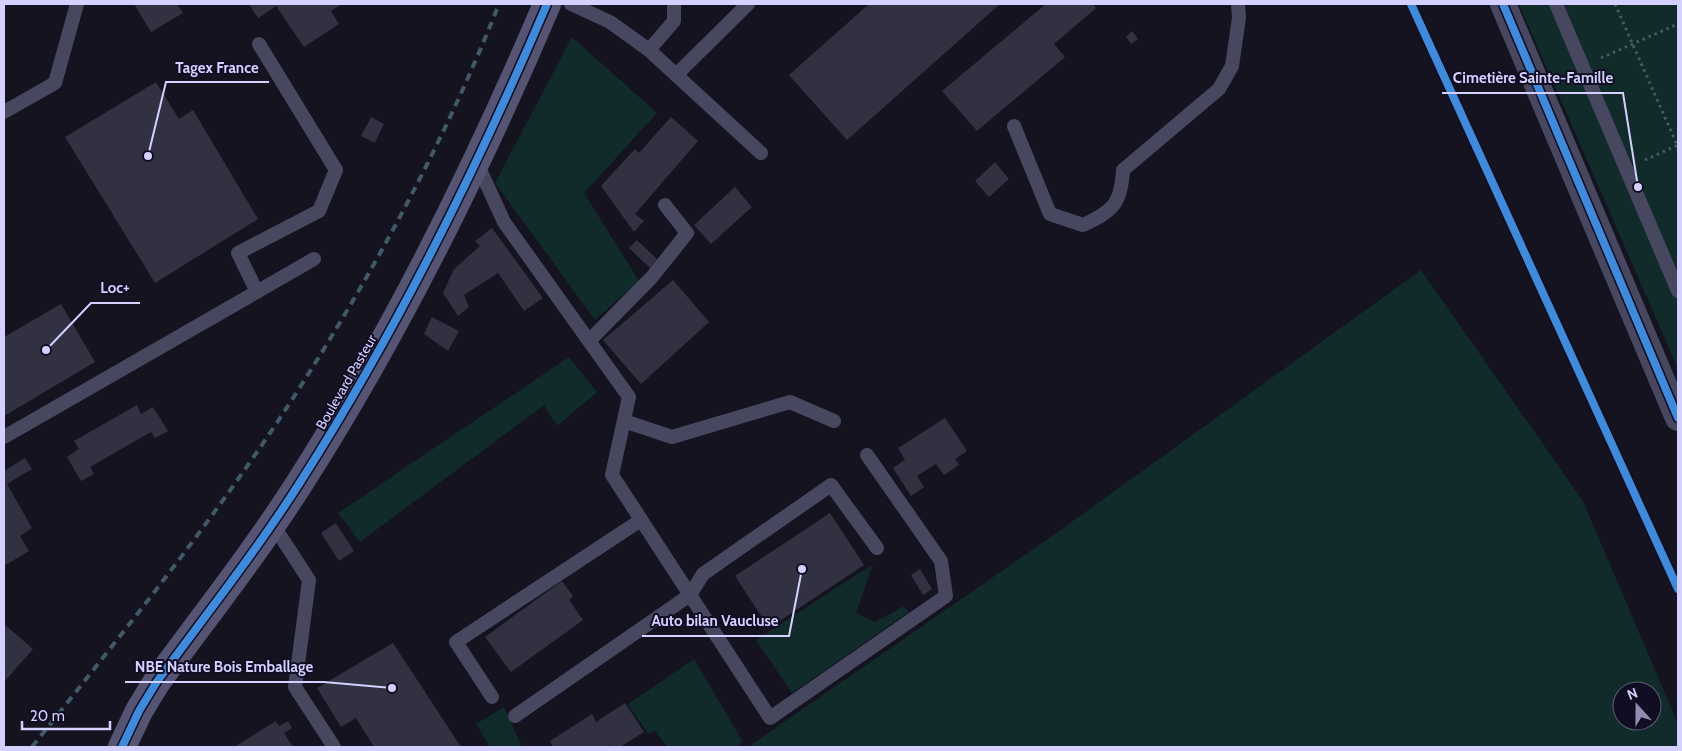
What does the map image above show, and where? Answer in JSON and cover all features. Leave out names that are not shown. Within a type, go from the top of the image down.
[{"type":"street","name":"Boulevard Pasteur","points":[[122,747],[139,710],[156,683],[298,486],[372,365],[440,239],[477,164],[547,4]]},
{"type":"street","points":[[1503,4],[1678,418]]},
{"type":"lane","points":[[4,112],[55,83],[77,4]]},
{"type":"lane","points":[[571,4],[610,22],[649,50],[762,152]]},
{"type":"lane","points":[[649,50],[674,21],[674,4]]},
{"type":"lane","points":[[676,75],[706,48],[748,4]]},
{"type":"lane","points":[[1014,126],[1050,214],[1084,225],[1107,214],[1122,191],[1123,170],[1219,89],[1232,66],[1239,18],[1238,4]]},
{"type":"lane","points":[[1556,4],[1678,291]]},
{"type":"lane","points":[[257,292],[238,253],[319,211],[336,170],[259,44]]},
{"type":"lane","points":[[477,164],[504,222],[629,397],[612,475],[770,718],[946,596],[940,561],[867,455]]},
{"type":"lane","points":[[589,341],[652,277],[687,233],[665,205]]},
{"type":"lane","points":[[4,437],[314,259]]},
{"type":"lane","points":[[624,421],[672,437],[790,402],[834,421]]},
{"type":"lane","points":[[516,716],[690,595],[703,574],[831,485],[877,548]]},
{"type":"lane","points":[[492,697],[456,642],[641,520]]},
{"type":"lane","points":[[272,523],[309,580],[295,687],[334,747]]},
{"type":"path","points":[[1615,4],[1678,146],[1626,168]]},
{"type":"path","points":[[1583,66],[1678,24]]},
{"type":"green space","points":[[1519,4],[1678,4],[1678,369]]},
{"type":"green space","points":[[572,37],[657,113],[584,193],[639,281],[595,320],[495,183]]},
{"type":"green space","points":[[1421,270],[1583,501],[1660,681],[1612,681],[1612,731],[1662,731],[1662,686],[1678,724],[1678,747],[748,747],[1055,534]]},
{"type":"green space","points":[[569,357],[597,392],[557,426],[544,405],[360,542],[338,513]]},
{"type":"green space","points":[[873,564],[856,613],[875,622],[904,606],[909,612],[792,693],[756,640]]},
{"type":"green space","points":[[694,659],[743,742],[736,747],[667,747],[655,730],[648,734],[628,704]]},
{"type":"green space","points":[[504,707],[522,747],[490,747],[476,724]]},
{"type":"building","points":[[134,4],[177,4],[183,13],[151,32]]},
{"type":"building","points":[[249,4],[342,4],[331,11],[339,24],[304,47],[276,6],[258,18]]},
{"type":"building","points":[[869,4],[1000,4],[847,140],[789,75]]},
{"type":"building","points":[[1046,4],[1093,4],[1096,8],[1054,44],[1065,57],[977,131],[942,91]]},
{"type":"building","points":[[1132,31],[1138,39],[1131,44],[1126,37]]},
{"type":"building","points":[[156,82],[179,119],[193,110],[258,219],[155,283],[65,137]]},
{"type":"building","points":[[371,117],[384,124],[375,143],[361,136]]},
{"type":"building","points":[[671,117],[698,141],[635,214],[644,221],[634,232],[601,186],[635,149],[639,153]]},
{"type":"building","points":[[995,162],[1009,179],[989,197],[975,181]]},
{"type":"building","points":[[735,187],[752,207],[711,244],[694,225]]},
{"type":"building","points":[[492,228],[543,298],[524,311],[498,273],[464,295],[469,307],[458,316],[443,293],[454,269],[480,246],[475,241]]},
{"type":"building","points":[[637,240],[657,259],[650,268],[629,248]]},
{"type":"building","points":[[673,280],[709,322],[641,384],[603,340]]},
{"type":"building","points":[[61,304],[95,362],[4,416],[4,337]]},
{"type":"building","points":[[432,317],[459,331],[448,351],[424,334]]},
{"type":"building","points":[[137,405],[141,414],[153,407],[168,431],[155,438],[151,432],[90,467],[94,474],[81,481],[67,457],[79,449],[74,441]]},
{"type":"building","points":[[945,418],[967,451],[955,459],[959,465],[944,475],[936,464],[917,476],[924,487],[911,496],[893,468],[905,460],[898,448]]},
{"type":"building","points":[[25,458],[32,469],[7,484],[32,528],[20,536],[29,551],[4,566],[4,471]]},
{"type":"building","points":[[830,513],[864,565],[769,628],[735,576]]},
{"type":"building","points":[[336,523],[354,551],[339,561],[321,533]]},
{"type":"building","points":[[920,569],[932,589],[923,595],[911,575]]},
{"type":"building","points":[[562,581],[573,596],[569,600],[583,620],[511,672],[485,637]]},
{"type":"building","points":[[4,624],[33,649],[4,682]]},
{"type":"building","points":[[393,643],[461,747],[374,747],[356,718],[341,727],[317,688]]},
{"type":"building","points":[[625,703],[644,732],[620,747],[612,747],[610,745],[607,747],[553,747],[550,741],[592,714],[596,722]]},
{"type":"building","points":[[276,721],[279,726],[288,721],[292,728],[284,733],[293,747],[234,747]]},
{"type":"railway","points":[[32,747],[129,625],[223,500],[282,415],[313,366],[373,266],[428,163],[477,58],[499,4]]},
{"type":"cycle path","points":[[122,747],[139,711],[156,683],[282,510],[369,368],[402,309],[463,189],[547,4]]},
{"type":"cycle path","points":[[1411,4],[1678,589]]},
{"type":"cycle path","points":[[1503,4],[1678,418]]},
{"type":"place","name":"Tagex France","points":[[148,156]]},
{"type":"place","name":"Cimetière Sainte-Famille","points":[[1638,187]]},
{"type":"place","name":"Loc+","points":[[46,350]]},
{"type":"place","name":"Auto bilan Vaucluse","points":[[802,569]]},
{"type":"place","name":"NBE Nature Bois Emballage","points":[[392,688]]}]
